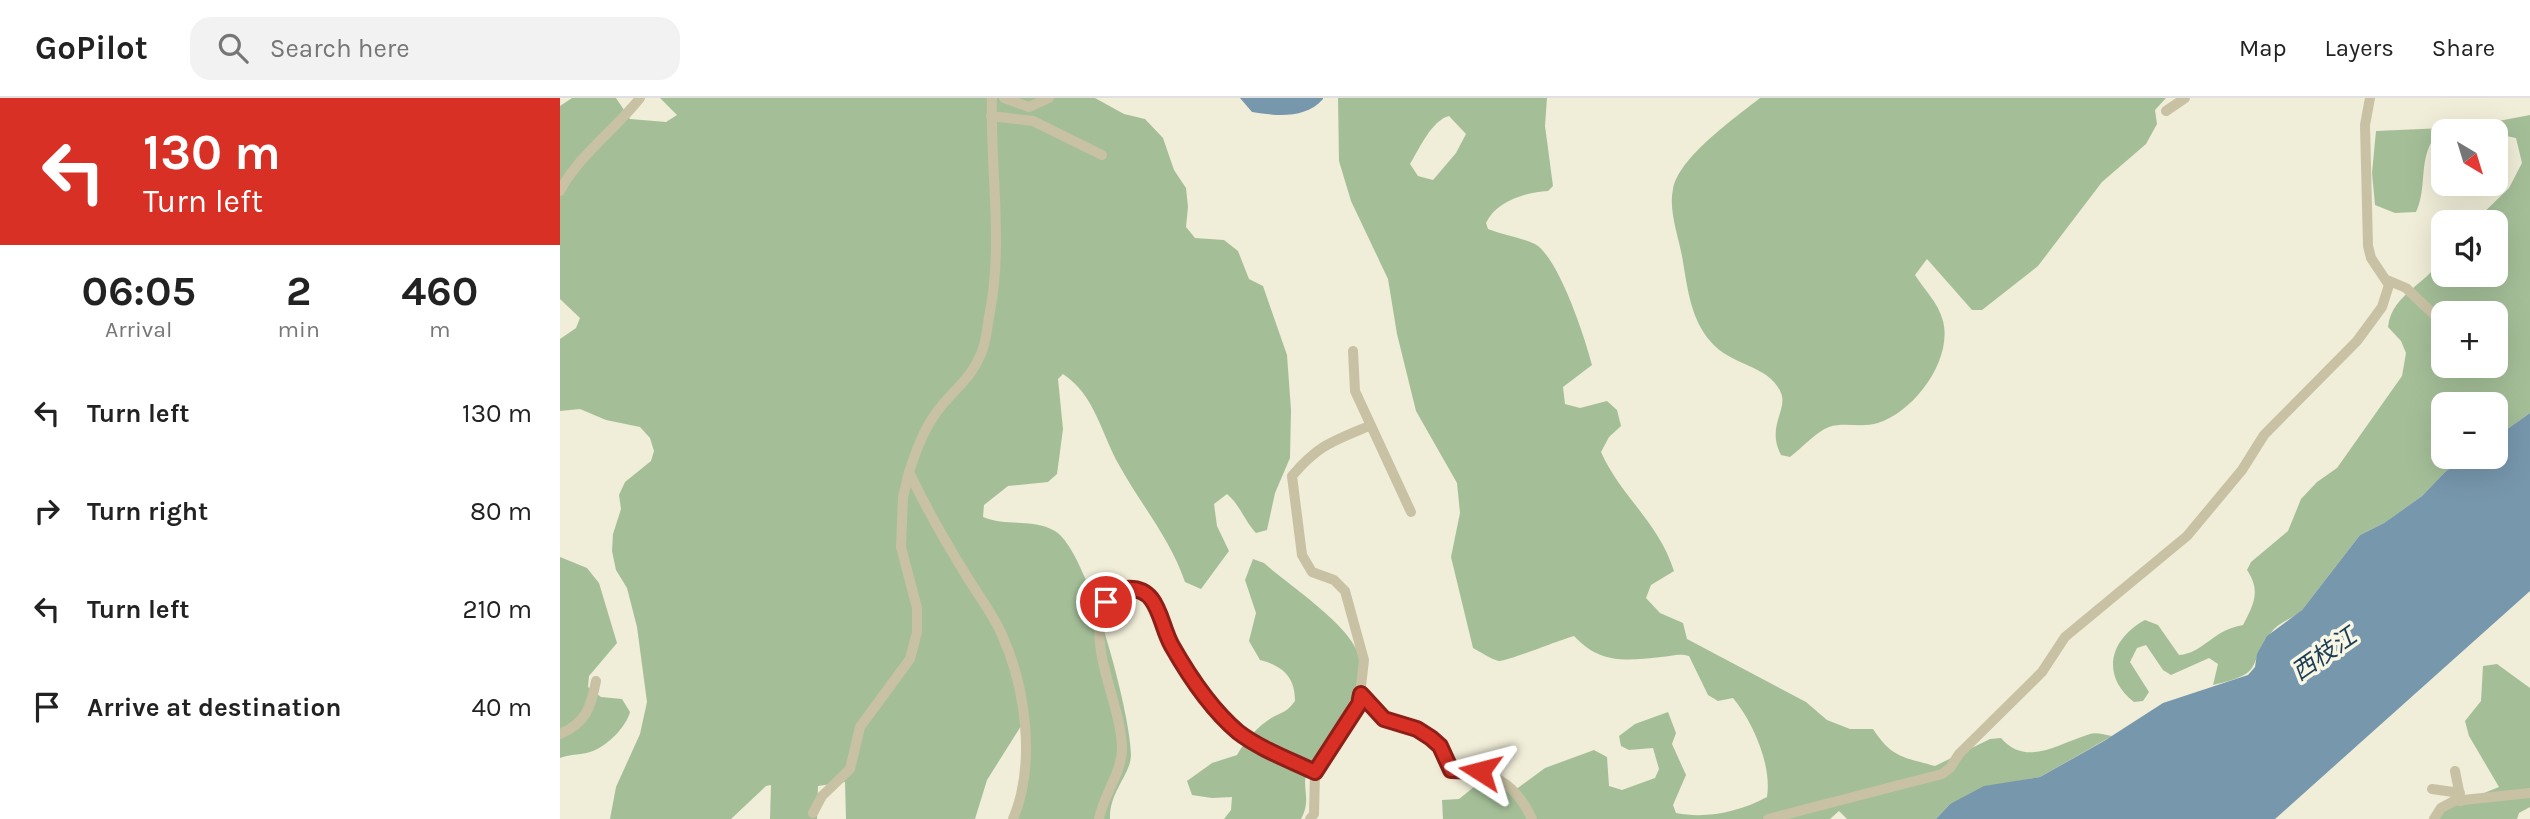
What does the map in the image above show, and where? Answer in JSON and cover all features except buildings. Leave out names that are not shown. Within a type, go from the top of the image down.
[{"type":"street","points":[[560,191],[569,173],[621,122],[640,98]]},
{"type":"street","points":[[813,813],[822,796],[850,769],[860,727],[910,659],[917,632],[917,608],[901,547],[903,497],[918,444],[936,413],[972,373],[982,352],[997,278],[998,213],[991,154],[992,98]]},
{"type":"street","points":[[1004,98],[1029,107],[1049,98]]},
{"type":"street","points":[[2166,111],[2185,98]]},
{"type":"street","points":[[2370,98],[2365,125],[2368,246],[2371,258],[2387,280],[2406,288],[2431,312]]},
{"type":"street","points":[[991,116],[1033,121],[1102,155]]},
{"type":"street","points":[[1768,819],[1942,774],[1950,768],[1959,754],[2047,667],[2065,637],[2187,536],[2242,470],[2264,435],[2357,341],[2388,295],[2387,280]]},
{"type":"street","points":[[1353,351],[1355,391],[1411,512]]},
{"type":"street","points":[[1310,819],[1314,814],[1315,772],[1359,704],[1364,660],[1345,590],[1334,580],[1312,572],[1302,555],[1292,476],[1317,449],[1369,426]]},
{"type":"street","points":[[909,472],[931,519],[1002,633],[1013,663],[1025,724],[1023,784],[1013,819]]},
{"type":"street","points":[[1099,819],[1102,801],[1122,752],[1105,673],[1101,613],[1106,602],[1126,589],[1139,589],[1152,599],[1170,644],[1220,715],[1250,740],[1315,772]]},
{"type":"street","points":[[560,734],[583,721],[597,681]]},
{"type":"street","points":[[1361,694],[1384,719],[1417,729],[1431,738],[1440,746],[1451,770],[1480,771],[1507,785],[1522,797],[1532,819]]},
{"type":"street","points":[[2455,771],[2461,797]]},
{"type":"street","points":[[2432,789],[2461,797],[2530,793]]},
{"type":"street","points":[[2434,819],[2447,804],[2461,797]]},
{"type":"street","points":[[1020,800],[1026,819]]},
{"type":"green space","points":[[572,98],[616,98],[630,119],[666,122],[677,115],[660,98],[1095,98],[1124,114],[1145,119],[1163,138],[1174,170],[1186,188],[1186,227],[1195,238],[1224,240],[1238,251],[1249,279],[1263,286],[1287,355],[1291,410],[1290,458],[1275,493],[1267,530],[1256,533],[1227,494],[1214,504],[1217,526],[1229,551],[1201,589],[1185,582],[1163,536],[1119,465],[1090,404],[1074,383],[1063,374],[1058,379],[1063,429],[1057,474],[1048,482],[1008,486],[984,505],[983,517],[1001,522],[1038,525],[1055,531],[1068,544],[1094,600],[1116,672],[1131,755],[1128,769],[1113,800],[1110,819],[1017,819],[1025,795],[1021,726],[987,780],[975,819],[846,819],[845,782],[818,786],[817,819],[770,819],[771,785],[766,786],[731,819],[610,819],[616,787],[640,734],[647,702],[637,627],[627,588],[616,570],[612,551],[613,534],[621,509],[619,495],[625,482],[651,461],[654,451],[650,438],[640,427],[606,420],[580,409],[560,411],[560,339],[576,328],[580,318],[560,299],[560,106]]},
{"type":"green space","points":[[1338,98],[1547,98],[1545,126],[1553,186],[1548,191],[1530,193],[1504,203],[1486,223],[1488,229],[1535,244],[1544,252],[1562,281],[1592,365],[1563,387],[1565,404],[1580,408],[1607,401],[1617,410],[1621,426],[1609,437],[1601,452],[1619,483],[1659,538],[1674,571],[1651,585],[1646,598],[1660,613],[1683,623],[1687,639],[1806,702],[1827,720],[1850,729],[1873,729],[1886,746],[1899,755],[1935,766],[1990,739],[2001,738],[2011,747],[2032,752],[2044,751],[2092,733],[2112,736],[2040,777],[2013,782],[1950,804],[1936,819],[1847,819],[1839,811],[1830,819],[1443,819],[1442,800],[1459,799],[1479,783],[1474,773],[1511,793],[1545,768],[1594,750],[1607,757],[1609,786],[1622,790],[1655,778],[1659,769],[1653,748],[1629,750],[1621,746],[1619,736],[1635,724],[1668,712],[1676,733],[1672,744],[1686,775],[1673,805],[1676,813],[1711,815],[1734,810],[1767,797],[1767,771],[1754,731],[1740,708],[1733,698],[1718,701],[1708,695],[1689,656],[1614,658],[1594,652],[1574,636],[1499,661],[1473,648],[1451,557],[1460,513],[1457,483],[1416,411],[1397,334],[1388,279],[1351,201],[1339,161]],"holes":[[[1449,116],[1466,134],[1456,153],[1433,180],[1418,176],[1410,164],[1437,123]]]},
{"type":"green space","points":[[1760,98],[2166,98],[2155,110],[2157,124],[2146,144],[2102,182],[2038,266],[1982,310],[1972,310],[1927,259],[1915,275],[1938,308],[1945,336],[1942,352],[1928,382],[1905,408],[1892,417],[1872,424],[1829,427],[1790,457],[1781,455],[1777,445],[1776,428],[1782,399],[1776,384],[1759,371],[1719,350],[1699,324],[1689,294],[1672,207],[1673,189],[1686,164],[1709,139]]},
{"type":"green space","points":[[2530,115],[2530,413],[2508,429],[2508,392],[2431,392],[2431,469],[2449,469],[2422,496],[2384,523],[2360,535],[2302,610],[2274,629],[2249,671],[2242,676],[2213,685],[2218,664],[2209,658],[2171,675],[2163,670],[2146,645],[2137,648],[2130,662],[2149,692],[2143,701],[2134,702],[2123,692],[2113,669],[2117,647],[2133,628],[2145,620],[2158,625],[2179,655],[2195,650],[2223,632],[2243,625],[2255,591],[2247,570],[2251,562],[2288,531],[2301,499],[2317,482],[2337,468],[2402,376],[2406,353],[2401,341],[2388,327],[2391,315],[2404,296],[2431,272],[2431,287],[2508,287],[2508,210],[2486,210],[2501,196],[2508,196],[2508,189],[2522,163],[2516,138],[2508,136],[2508,119]]},
{"type":"green space","points":[[2431,129],[2431,143],[2416,212],[2395,213],[2375,205],[2372,173],[2376,131]]},
{"type":"green space","points":[[560,557],[587,568],[599,583],[617,643],[589,676],[588,687],[601,697],[622,699],[630,712],[616,735],[599,748],[560,758]]},
{"type":"green space","points":[[1253,559],[1264,563],[1336,622],[1357,649],[1360,662],[1352,698],[1305,778],[1306,805],[1301,819],[1224,819],[1231,810],[1232,797],[1192,795],[1187,781],[1212,763],[1237,755],[1258,729],[1288,709],[1295,701],[1290,679],[1281,669],[1260,660],[1249,641],[1256,613],[1245,580]]},
{"type":"green space","points":[[2497,664],[2530,688],[2530,807],[2519,813],[2517,819],[2435,819],[2447,808],[2499,787],[2469,736],[2465,721],[2481,701],[2483,666]]},
{"type":"water","points":[[1240,98],[1323,99],[1308,110],[1281,115],[1252,112]]},
{"type":"water","name":"西枝江","points":[[2530,413],[2530,591],[2275,819],[1936,819],[1950,804],[1984,786],[2040,777],[2104,741],[2163,703],[2248,675],[2255,667],[2257,654],[2267,636],[2302,610],[2360,535],[2384,523],[2422,496],[2449,469],[2508,469],[2508,429]]},
{"type":"route","points":[[1106,602],[1120,590],[1133,588],[1144,592],[1157,607],[1170,644],[1220,715],[1250,740],[1315,772],[1359,704],[1361,694],[1370,702],[1376,714],[1390,722],[1417,729],[1431,738],[1440,746],[1451,770],[1480,771]]}]
